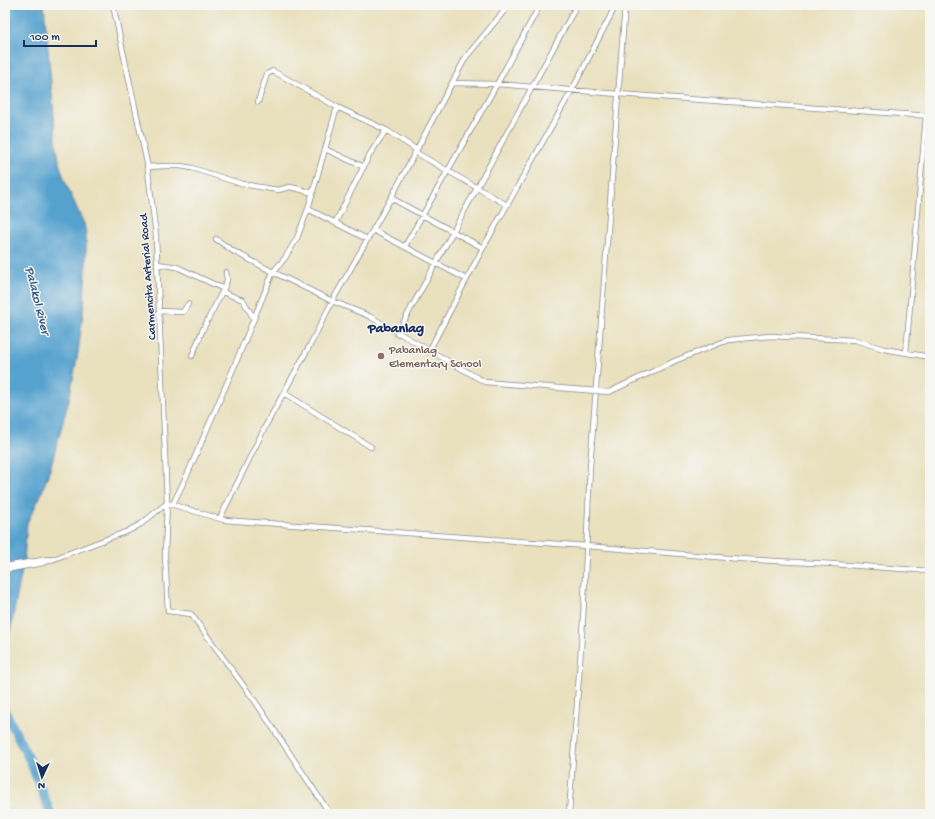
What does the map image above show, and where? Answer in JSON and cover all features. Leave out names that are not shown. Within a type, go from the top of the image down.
[{"type":"street","name":"Carmencita Arterial Road","points":[[113,5],[147,167],[156,236],[168,503],[165,555],[168,611],[191,614],[257,704],[330,814]]},
{"type":"street","points":[[220,518],[266,425],[332,301],[391,198],[466,57],[509,5]]},
{"type":"street","points":[[405,246],[540,5]]},
{"type":"street","points":[[397,334],[577,5]]},
{"type":"street","points":[[429,351],[483,248],[572,90],[616,5]]},
{"type":"street","points":[[569,814],[587,546],[590,467],[625,5]]},
{"type":"street","points":[[258,102],[267,74],[273,71],[337,107],[386,130],[416,151],[507,205]]},
{"type":"street","points":[[452,83],[497,84],[928,116],[906,352]]},
{"type":"street","points":[[173,504],[194,460],[273,272],[285,258],[297,238],[313,193],[337,107]]},
{"type":"street","points":[[335,223],[370,154],[386,130]]},
{"type":"street","points":[[325,149],[364,167]]},
{"type":"street","points":[[147,167],[180,166],[192,168],[242,184],[278,190],[290,187],[313,193]]},
{"type":"street","points":[[391,198],[483,248]]},
{"type":"street","points":[[308,209],[367,239]]},
{"type":"street","points":[[373,230],[466,280]]},
{"type":"street","points":[[216,239],[233,251],[273,272],[332,301],[368,316],[397,334],[485,382],[609,392],[677,360],[728,340],[770,336],[855,340],[884,349],[930,357]]},
{"type":"street","points":[[158,264],[177,267],[243,300],[254,319]]},
{"type":"street","points":[[192,356],[203,329],[223,291],[227,280],[226,272]]},
{"type":"street","points":[[160,311],[183,312],[188,304]]},
{"type":"street","points":[[284,393],[372,447]]},
{"type":"street","points":[[5,570],[51,559],[128,531],[141,524],[168,503],[220,518],[587,546],[733,559],[930,571]]},
{"type":"street","points":[[5,566],[42,561]]},
{"type":"water","points":[[5,5],[44,5],[57,149],[60,166],[66,184],[84,224],[86,233],[86,266],[84,304],[78,353],[69,400],[50,469],[40,497],[27,523],[24,560],[10,632],[5,637]]},
{"type":"waterway","name":"Palakol River","points":[[5,711],[30,761],[51,814]]},
{"type":"place","name":"Pabanlag Elementary School","points":[[381,356]]},
{"type":"district","name":"Pabanlag","points":[[396,327]]}]
